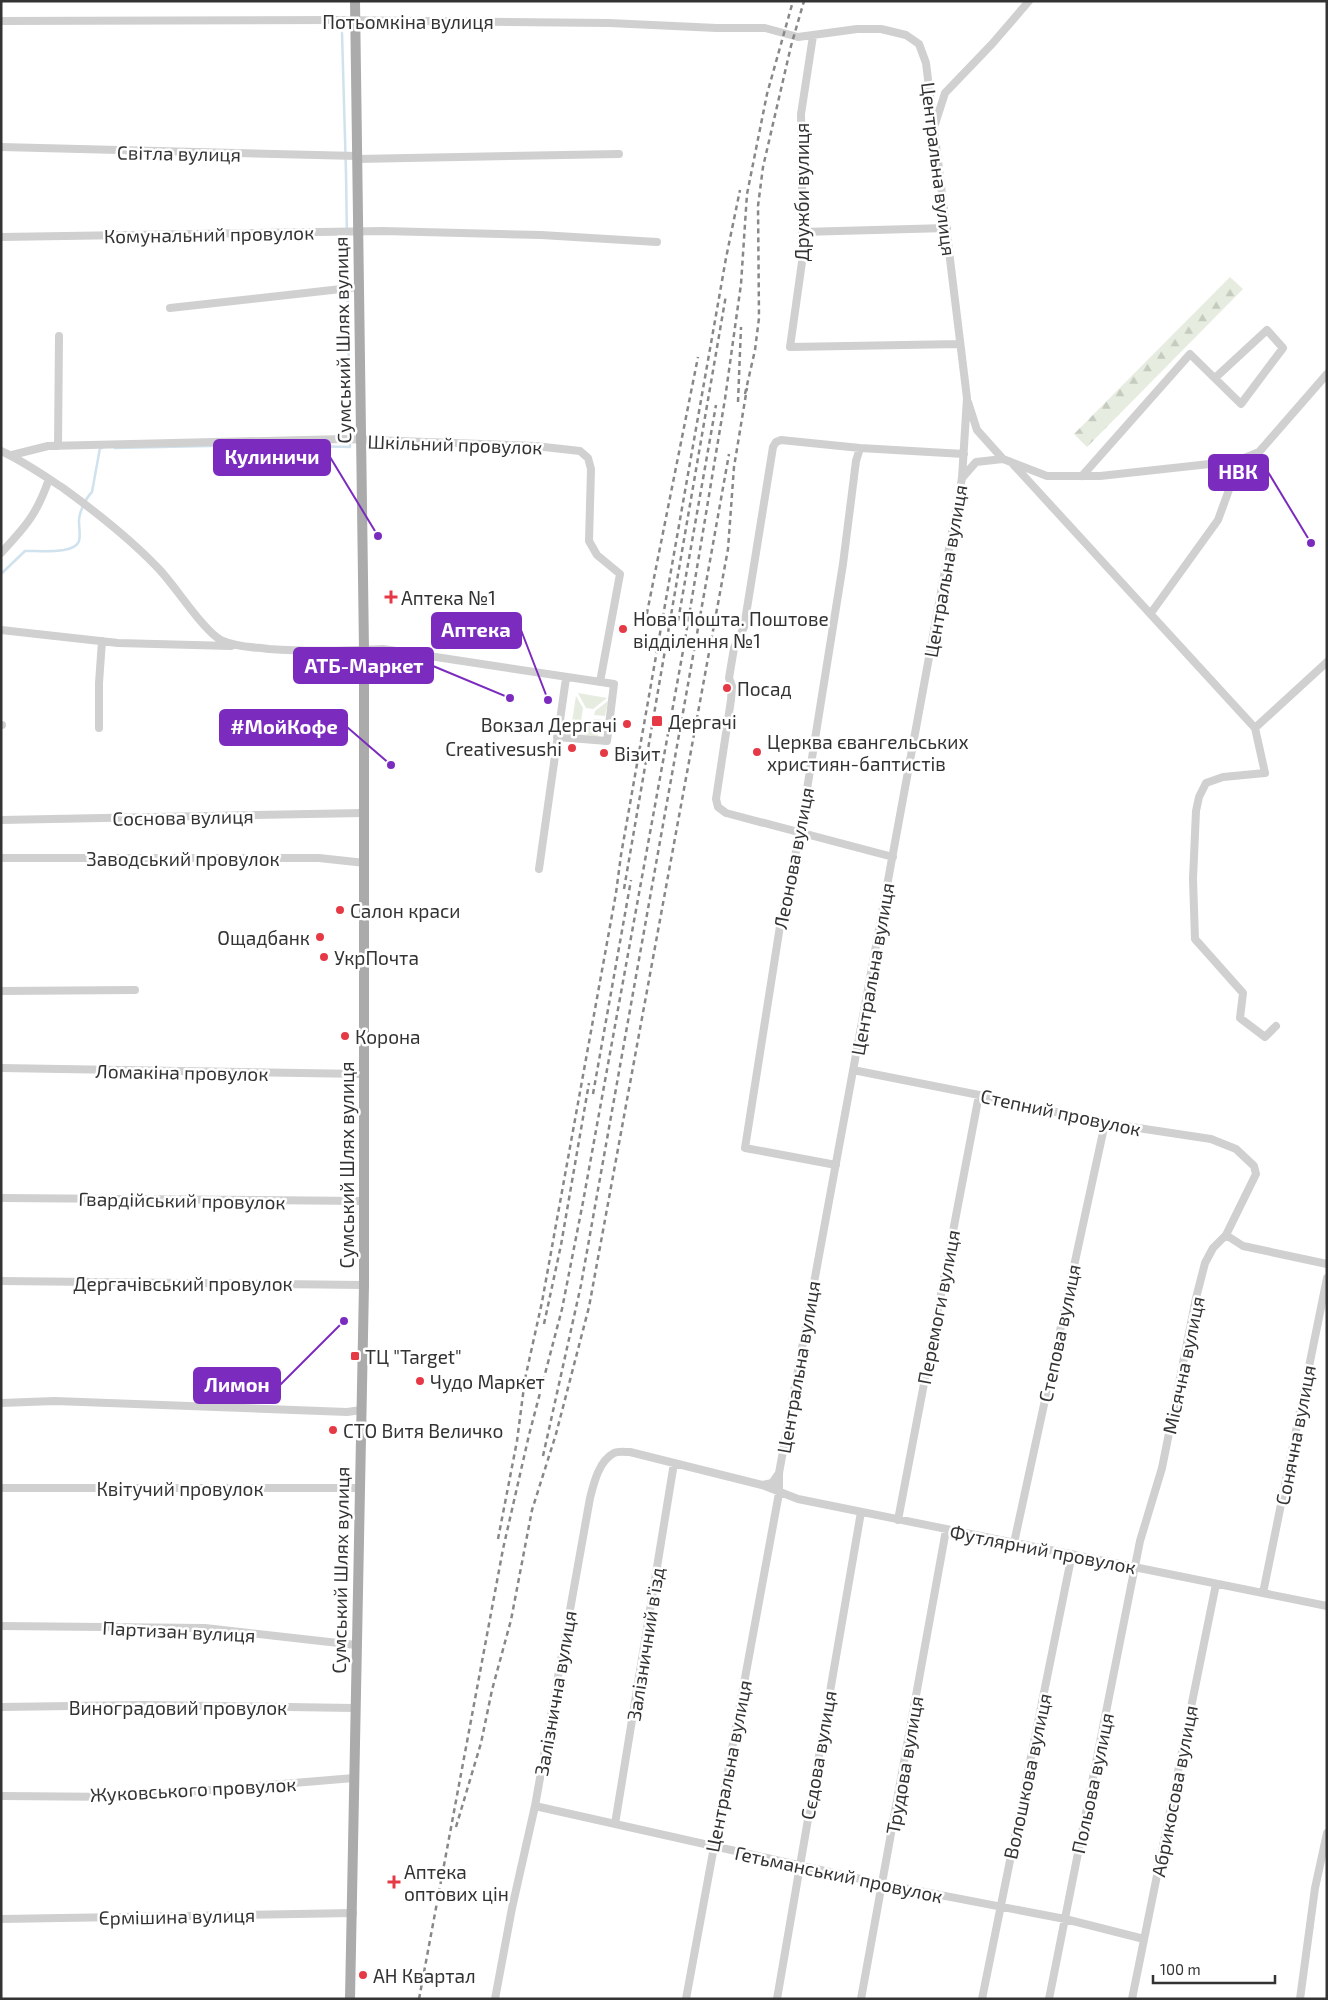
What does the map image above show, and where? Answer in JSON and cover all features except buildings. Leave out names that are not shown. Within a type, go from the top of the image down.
[{"type":"main road","name":"Сумський Шлях вулиця","points":[[350,1999],[364,1285],[364,650],[355,1]]},
{"type":"street","points":[[934,126],[945,93],[992,44],[1029,1]]},
{"type":"street","name":"Потьомкіна вулиця","points":[[1,21],[354,20],[609,23],[717,28],[765,28],[798,37],[813,36]]},
{"type":"street","name":"Центральна вулиця","points":[[686,1999],[779,1493],[779,1473],[962,478],[964,454],[967,398],[926,62],[919,44],[906,35],[881,29],[857,29],[813,36]]},
{"type":"street","name":"Дружби вулиця","points":[[813,36],[801,114],[803,255],[790,347],[960,344]]},
{"type":"street","name":"Світла вулиця","points":[[1,147],[357,158],[619,154]]},
{"type":"street","points":[[802,232],[947,228]]},
{"type":"street","name":"Комунальний провулок","points":[[1,237],[384,231],[541,235],[658,242]]},
{"type":"street","points":[[170,308],[359,287]]},
{"type":"street","points":[[1082,476],[1190,354],[1241,404],[1283,348],[1267,330],[1215,378]]},
{"type":"street","points":[[58,446],[59,336]]},
{"type":"street","points":[[962,478],[976,462],[1007,461],[1047,476],[1100,476],[1237,461],[1259,452],[1327,374]]},
{"type":"street","points":[[967,398],[977,430],[1151,613],[1255,728],[1265,773],[1223,777],[1206,783],[1199,797],[1196,811],[1193,879],[1195,939],[1243,993],[1240,1018],[1265,1037],[1276,1026]]},
{"type":"street","name":"Шкільний провулок","points":[[12,456],[48,446],[361,440],[535,446],[580,451],[588,458],[591,469],[589,541],[597,554],[620,574],[600,682]]},
{"type":"street","points":[[892,856],[726,813],[718,807],[716,798],[731,700],[732,686],[729,678],[734,648],[744,627],[773,447],[776,442],[781,440],[860,448],[964,454]]},
{"type":"street","name":"Леонова вулиця","points":[[836,1166],[745,1148],[780,926],[800,833],[843,564],[856,461],[860,448]]},
{"type":"street","points":[[1,451],[49,478],[102,516],[157,566],[207,628],[220,639],[242,646]]},
{"type":"street","points":[[1151,613],[1218,520],[1237,461]]},
{"type":"street","points":[[1,553],[26,526],[40,504],[49,478]]},
{"type":"street","points":[[1,630],[102,641],[242,646],[296,651],[349,652],[383,649],[614,684],[607,741],[558,737]]},
{"type":"street","points":[[99,728],[99,683],[102,641]]},
{"type":"street","points":[[1255,728],[1327,662]]},
{"type":"street","points":[[539,869],[566,678]]},
{"type":"street","name":"Соснова вулиця","points":[[1,820],[364,813]]},
{"type":"street","name":"Заводський провулок","points":[[1,858],[319,858],[365,863]]},
{"type":"street","points":[[1,991],[135,990]]},
{"type":"street","name":"Ломакіна провулок","points":[[1,1068],[347,1076],[363,1074]]},
{"type":"street","name":"Степний провулок","points":[[853,1070],[1105,1123],[1211,1139],[1236,1149],[1254,1166],[1256,1174]]},
{"type":"street","name":"Перемоги вулиця","points":[[898,1520],[979,1095]]},
{"type":"street","name":"Степова вулиця","points":[[1014,1543],[1105,1123]]},
{"type":"street","name":"Місячна вулиця","points":[[1136,1567],[1140,1541],[1162,1468],[1196,1298],[1206,1264],[1213,1248],[1226,1235],[1256,1174]]},
{"type":"street","name":"Гвардійський провулок","points":[[1,1198],[364,1201]]},
{"type":"street","points":[[1226,1235],[1243,1246],[1327,1264]]},
{"type":"street","name":"Сонячна вулиця","points":[[1263,1593],[1327,1278]]},
{"type":"street","name":"Дергачівський провулок","points":[[1,1281],[364,1285]]},
{"type":"street","points":[[1,1403],[55,1401],[347,1412],[361,1410]]},
{"type":"street","name":"Залізнична вулиця","points":[[495,1999],[512,1908],[535,1806],[590,1498],[598,1472],[615,1453],[630,1452],[674,1463]]},
{"type":"street","name":"Футлярний провулок","points":[[674,1463],[762,1486],[798,1499],[1327,1606]]},
{"type":"street","name":"Залізничний в’їзд","points":[[615,1824],[674,1463]]},
{"type":"street","points":[[762,1486],[772,1483],[779,1473]]},
{"type":"street","name":"Квітучий провулок","points":[[1,1488],[360,1488]]},
{"type":"street","name":"Сєдова вулиця","points":[[777,1999],[861,1512]]},
{"type":"street","name":"Трудова вулиця","points":[[861,1999],[946,1530]]},
{"type":"street","name":"Волошкова вулиця","points":[[982,1999],[1072,1554]]},
{"type":"street","name":"Польова вулиця","points":[[1049,1999],[1136,1567]]},
{"type":"street","name":"Абрикосова вулиця","points":[[1132,1999],[1216,1584]]},
{"type":"street","name":"Партизан вулиця","points":[[1,1626],[205,1628],[356,1645]]},
{"type":"street","name":"Виноградовий провулок","points":[[1,1707],[142,1705],[355,1708]]},
{"type":"street","name":"Жуковського провулок","points":[[1,1796],[125,1797],[354,1778]]},
{"type":"street","name":"Гетьманський провулок","points":[[535,1806],[883,1884],[999,1908],[1065,1919],[1144,1939]]},
{"type":"street","points":[[1300,1999],[1315,1888],[1327,1833]]},
{"type":"street","name":"Єрмішина вулиця","points":[[1,1919],[353,1913]]},
{"type":"green space","points":[[1230,277],[1243,289],[1087,447],[1074,434]]},
{"type":"green space","points":[[578,693],[607,698],[593,709],[586,708]]},
{"type":"green space","points":[[576,696],[583,708],[581,721],[571,728]]},
{"type":"green space","points":[[608,701],[605,716],[594,715],[595,711]]},
{"type":"green space","points":[[594,719],[604,720],[602,735],[593,723]]},
{"type":"green space","points":[[583,722],[590,724],[599,737],[579,734],[580,724]]},
{"type":"waterway","points":[[115,448],[260,445],[350,447],[342,33]]},
{"type":"waterway","points":[[1,574],[25,551],[64,550],[78,543],[80,536],[80,514],[85,501],[92,492],[100,448],[102,448]]},
{"type":"railway","points":[[419,1999],[503,1549],[529,1435],[562,1309],[583,1202],[685,640],[725,399],[741,284],[747,194],[767,94],[793,1]]},
{"type":"railway","points":[[745,394],[755,350],[759,318],[758,206],[763,167],[791,46],[804,1]]},
{"type":"railway","points":[[498,1539],[517,1441],[525,1379],[542,1302],[616,893],[621,855],[726,258],[740,190]]},
{"type":"railway","points":[[624,889],[726,295]]},
{"type":"railway","points":[[738,402],[741,327]]},
{"type":"railway","points":[[645,623],[698,357]]},
{"type":"railway","points":[[456,1827],[481,1743],[492,1690],[511,1620],[532,1510],[556,1434],[589,1307],[728,549],[734,467],[747,388]]},
{"type":"railway","points":[[678,621],[716,405]]},
{"type":"railway","points":[[543,1456],[581,1285],[729,454]]},
{"type":"railway","points":[[593,1094],[631,880]]},
{"type":"railway","points":[[544,1324],[561,1245],[589,1083]]},
{"type":"place","name":"Кулиничи","points":[[378,536]]},
{"type":"place","name":"НВК","points":[[1311,543]]},
{"type":"place","name":"Аптека №1","points":[[391,597]]},
{"type":"place","name":"Нова Пошта. Поштове відділення №1","points":[[623,629]]},
{"type":"place","name":"Посад","points":[[727,688]]},
{"type":"place","name":"АТБ-Маркет","points":[[510,698]]},
{"type":"place","name":"Аптека","points":[[548,700]]},
{"type":"place","name":"Дергачі","points":[[657,721]]},
{"type":"place","name":"Вокзал Дергачі","points":[[627,724]]},
{"type":"place","name":"Creativesushi","points":[[572,748]]},
{"type":"place","name":"Церква євангельських християн-баптистів","points":[[757,752]]},
{"type":"place","name":"Візит","points":[[604,753]]},
{"type":"place","name":"#МойКофе","points":[[391,765]]},
{"type":"place","name":"Салон краси","points":[[340,910]]},
{"type":"place","name":"Ощадбанк","points":[[320,937]]},
{"type":"place","name":"УкрПочта","points":[[324,957]]},
{"type":"place","name":"Корона","points":[[345,1036]]},
{"type":"place","name":"Лимон","points":[[344,1321]]},
{"type":"place","name":"ТЦ \"Target\"","points":[[355,1356]]},
{"type":"place","name":"Чудо Маркет","points":[[420,1381]]},
{"type":"place","name":"СТО Витя Величко","points":[[333,1430]]},
{"type":"place","name":"Аптека оптових цін","points":[[394,1882]]},
{"type":"place","name":"АН Квартал","points":[[363,1975]]}]
